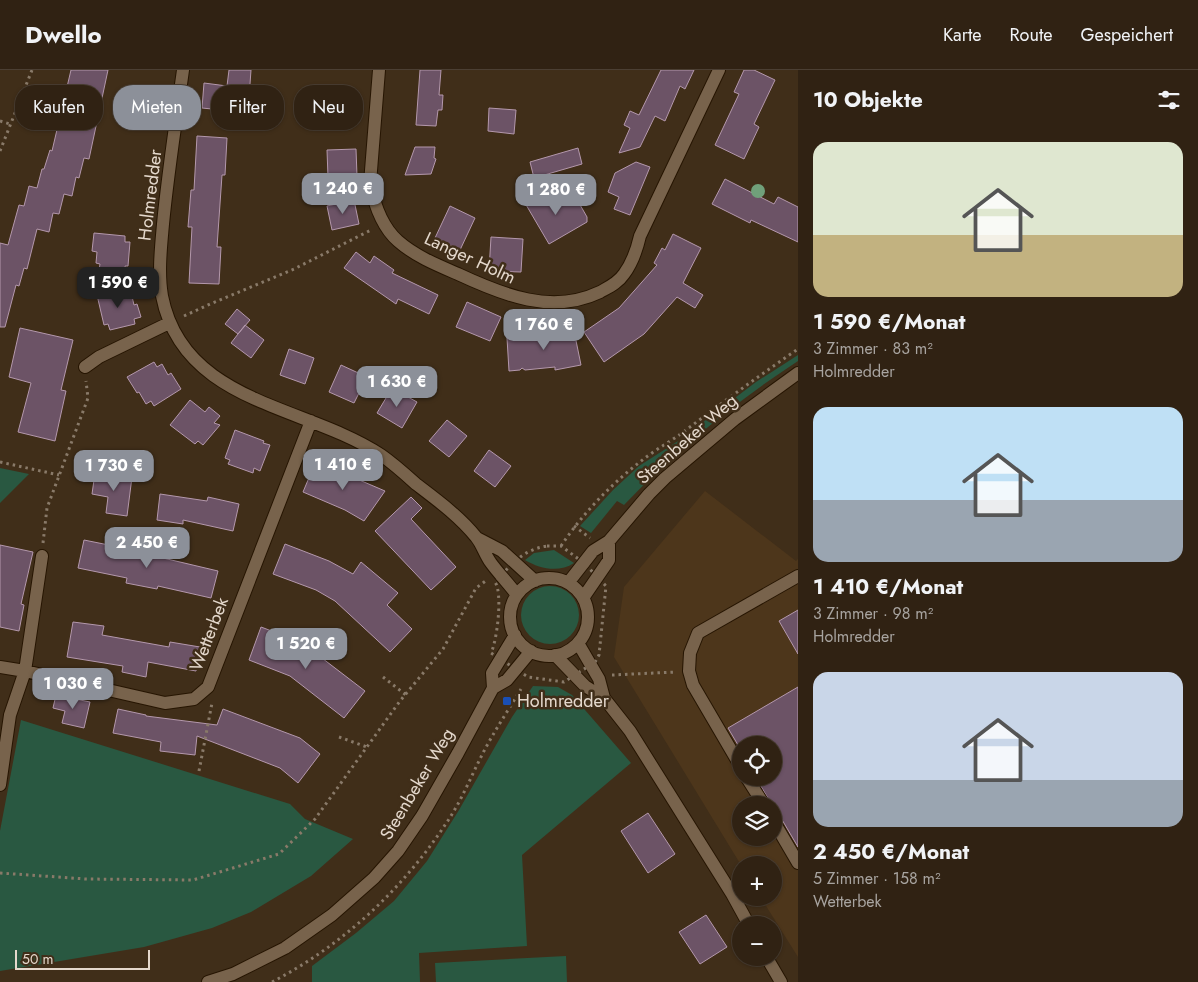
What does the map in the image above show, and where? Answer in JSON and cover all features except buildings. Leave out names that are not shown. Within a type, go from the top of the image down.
[{"type":"street","name":"Holmredder","points":[[184,70],[160,254],[162,294],[172,329],[189,354],[217,378],[237,391],[352,438],[382,456],[454,514],[477,538],[490,563],[517,595]]},
{"type":"street","name":"Langer Holm","points":[[379,70],[370,183],[373,197],[384,223],[397,240],[419,256],[488,289],[515,298],[543,303],[587,298],[615,284],[624,274],[635,254],[640,236],[719,70]]},
{"type":"street","points":[[85,367],[99,357],[170,323]]},
{"type":"street","name":"Steenbeker Weg","points":[[568,583],[593,551],[609,541],[649,494],[684,461],[735,418],[798,373]]},
{"type":"street","name":"Wetterbek","points":[[0,668],[165,703],[194,699],[208,687],[312,421]]},
{"type":"street","name":"Holmredder","points":[[477,538],[502,552],[535,581]]},
{"type":"street","points":[[583,598],[608,560],[609,541]]},
{"type":"street","points":[[0,785],[10,715],[25,672],[42,556]]},
{"type":"street","points":[[732,752],[693,685],[689,671],[690,653],[698,633],[798,576]]},
{"type":"street","points":[[548,578],[568,583],[583,598],[588,614],[586,630],[578,643],[568,651],[547,656],[531,651],[515,635],[510,614],[517,595],[535,581],[548,578]]},
{"type":"street","name":"Steenbeker Weg","points":[[208,982],[233,974],[285,948],[332,915],[374,878],[398,851],[422,816],[458,753],[492,688],[492,673],[515,635]]},
{"type":"street","points":[[578,643],[598,679],[604,698],[646,755],[744,916]]},
{"type":"street","name":"Steenbeker Weg","points":[[492,688],[506,680],[531,651]]},
{"type":"street","points":[[555,655],[585,686],[604,698]]},
{"type":"street","points":[[782,836],[798,863]]},
{"type":"street","points":[[772,966],[781,982]]},
{"type":"path","points":[[0,151],[32,70]]},
{"type":"path","points":[[0,121],[10,124]]},
{"type":"path","points":[[170,323],[210,304],[294,270],[384,223]]},
{"type":"path","points":[[560,546],[574,526],[623,476],[646,457],[674,439],[754,379],[798,349]]},
{"type":"path","points":[[42,556],[48,508],[88,398],[85,367]]},
{"type":"path","points":[[0,462],[59,475]]},
{"type":"path","points":[[0,873],[86,879],[193,880],[279,854],[315,819],[367,746],[443,649],[476,588],[487,580],[491,579],[495,582]]},
{"type":"path","points":[[595,662],[601,668]]},
{"type":"path","points":[[607,675],[689,671]]},
{"type":"path","points":[[384,677],[406,695]]},
{"type":"path","points":[[200,770],[213,701]]},
{"type":"path","points":[[339,737],[367,746]]},
{"type":"shaded area","points":[[705,491],[796,561],[798,559],[798,957],[782,931],[782,916],[772,916],[766,906],[782,906],[782,856],[736,856],[614,657],[624,587]]},
{"type":"green space","points":[[798,355],[798,361],[751,393],[685,446],[624,505],[617,501],[591,533],[580,526],[613,490],[639,466],[678,441],[756,382]]},
{"type":"green space","points":[[0,468],[29,474],[0,503]]},
{"type":"green space","points":[[554,550],[574,563],[562,568],[550,569],[537,566],[525,560],[534,553]]},
{"type":"green space","points":[[550,586],[561,588],[574,599],[579,615],[577,626],[566,639],[550,644],[539,642],[526,631],[521,615],[523,604],[534,591]]},
{"type":"green space","points":[[533,686],[558,687],[572,695],[631,763],[522,855],[527,946],[419,953],[420,982],[312,982],[312,966],[394,901],[427,861],[459,810],[512,717]]},
{"type":"green space","points":[[21,720],[290,804],[305,819],[353,839],[311,876],[251,912],[212,928],[144,947],[0,971],[0,831]]},
{"type":"green space","points":[[566,956],[567,982],[436,982],[435,963]]},
{"type":"place","name":"Holmredder","points":[[507,701]]}]
